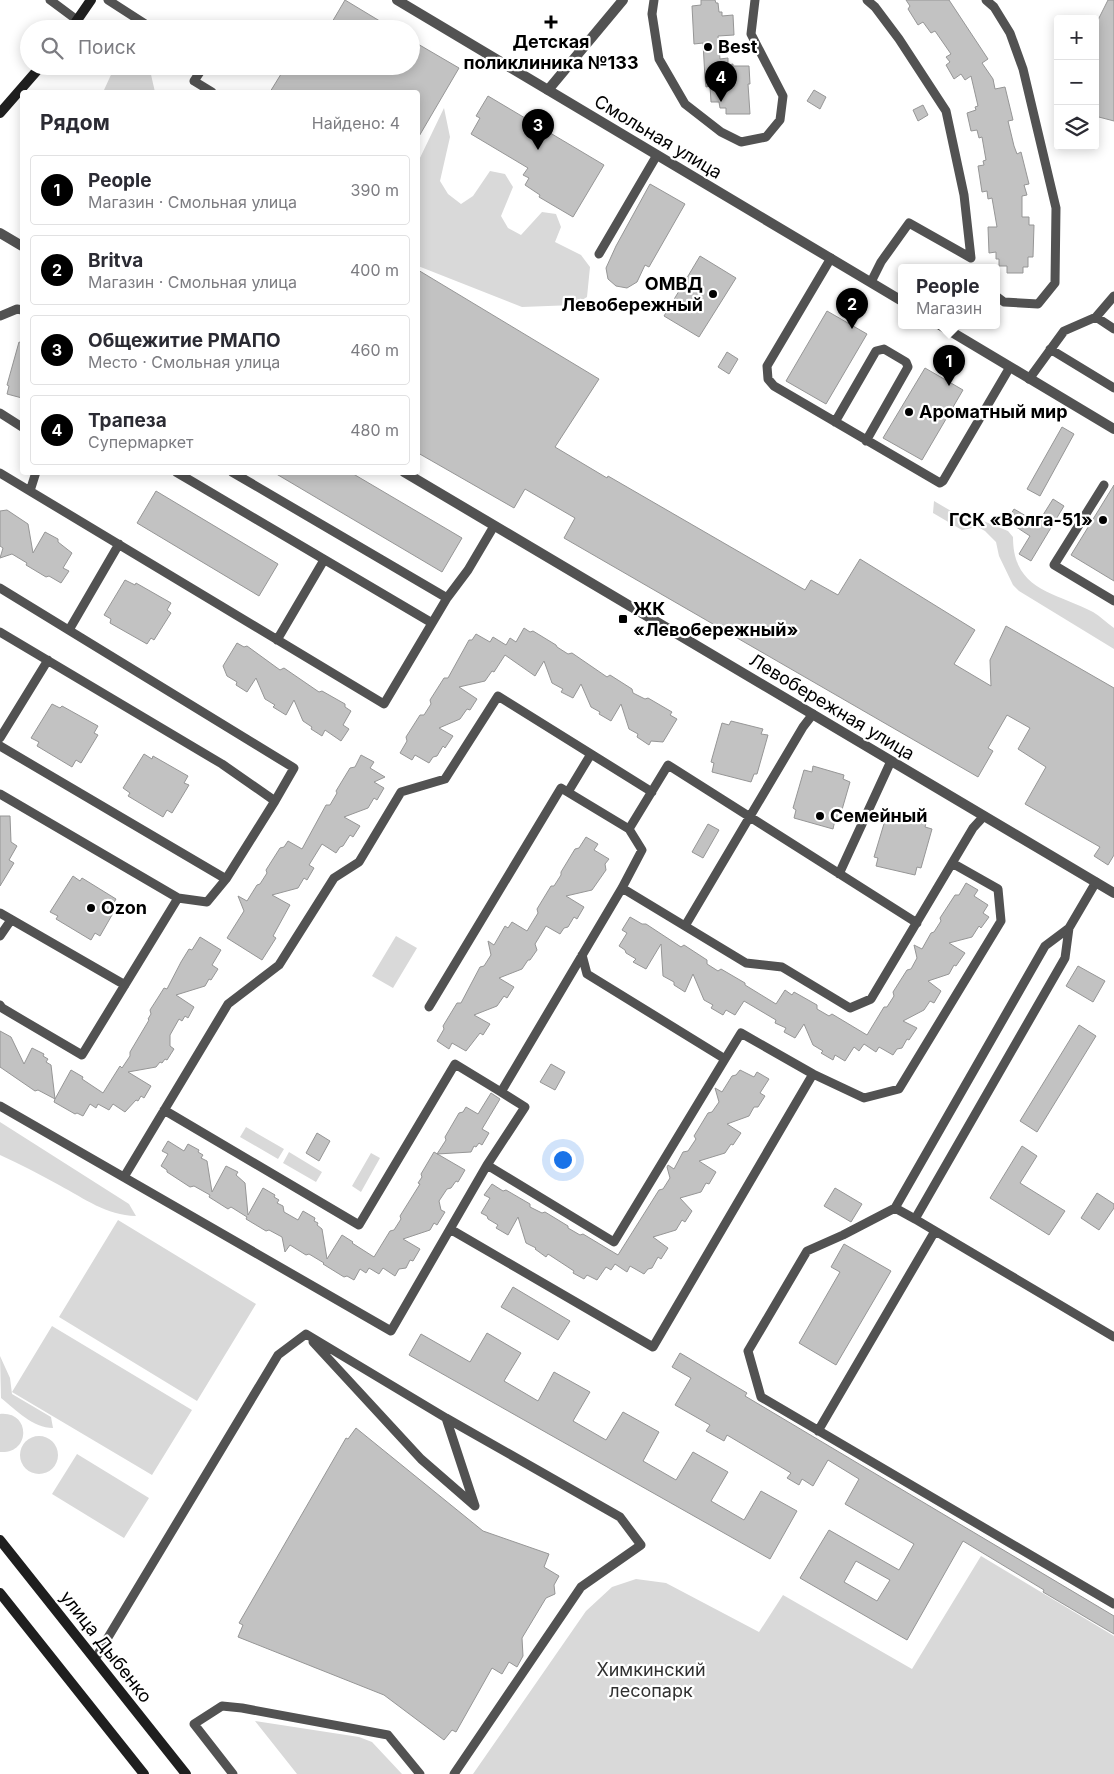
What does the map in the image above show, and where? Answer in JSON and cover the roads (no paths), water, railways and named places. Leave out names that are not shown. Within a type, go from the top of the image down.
[{"type":"main road","points":[[77,20],[91,0]]},
{"type":"main road","points":[[20,90],[33,75]]},
{"type":"main road","points":[[0,113],[20,90]]},
{"type":"main road","name":"улица Дыбенко","points":[[0,1540],[186,1774]]},
{"type":"main road","points":[[0,1594],[144,1774]]},
{"type":"street","name":"Смольная улица","points":[[398,0],[898,299]]},
{"type":"street","points":[[548,90],[623,0]]},
{"type":"street","points":[[0,233],[20,245]]},
{"type":"street","points":[[947,329],[1114,429]]},
{"type":"street","name":"Левобережная улица","points":[[409,475],[1114,892]]},
{"type":"lane","points":[[50,0],[69,20]]},
{"type":"lane","points":[[108,0],[139,20]]},
{"type":"lane","points":[[654,0],[652,14],[659,59],[685,104],[722,132],[741,142],[766,137],[780,120],[783,96],[751,34],[755,0]]},
{"type":"lane","points":[[867,0],[875,7],[899,39],[946,111],[964,195],[972,263]]},
{"type":"lane","points":[[986,0],[994,7],[1010,33],[1023,69],[1056,208],[1055,283],[1038,304],[1004,302],[1000,299]]},
{"type":"lane","points":[[198,75],[194,81],[209,90]]},
{"type":"lane","points":[[599,254],[657,155]]},
{"type":"lane","points":[[871,282],[881,262],[908,223],[972,263]]},
{"type":"lane","points":[[831,258],[767,366],[768,379],[774,386],[938,483],[942,482],[1010,367]]},
{"type":"lane","points":[[1029,379],[1064,331],[1096,317],[1114,296]]},
{"type":"lane","points":[[0,316],[20,310]]},
{"type":"lane","points":[[1096,317],[1114,329]]},
{"type":"lane","points":[[835,422],[876,351],[884,349],[906,362],[908,367],[866,440]]},
{"type":"lane","points":[[1050,349],[1114,388]]},
{"type":"lane","points":[[0,413],[20,426]]},
{"type":"lane","points":[[0,473],[384,704],[447,598],[468,570],[494,526]]},
{"type":"lane","points":[[30,491],[35,475]]},
{"type":"lane","points":[[181,475],[432,623]]},
{"type":"lane","points":[[237,475],[447,598]]},
{"type":"lane","points":[[1104,485],[1054,565],[1114,602]]},
{"type":"lane","points":[[69,630],[119,544]]},
{"type":"lane","points":[[277,640],[324,560]]},
{"type":"lane","points":[[0,588],[294,768],[226,879],[207,902],[178,898],[0,794]]},
{"type":"lane","points":[[0,632],[222,764],[275,801]]},
{"type":"lane","points":[[0,738],[48,660]]},
{"type":"lane","points":[[124,1177],[228,1004],[279,965],[334,878],[359,862],[401,792],[446,779],[498,696],[652,792]]},
{"type":"lane","points":[[685,926],[802,726],[813,714]]},
{"type":"lane","points":[[0,746],[226,879]]},
{"type":"lane","points":[[568,792],[591,754]]},
{"type":"lane","points":[[840,874],[891,761]]},
{"type":"lane","points":[[629,829],[668,765],[917,923]]},
{"type":"lane","points":[[429,1007],[561,788],[629,829],[642,850],[622,888],[501,1092]]},
{"type":"lane","points":[[622,888],[746,963],[782,967],[850,1008],[871,999],[973,828],[984,816]]},
{"type":"lane","points":[[488,1165],[614,1242],[741,1033],[813,1074],[864,1098],[898,1089],[1000,920],[998,889],[952,863]]},
{"type":"lane","points":[[1096,882],[1069,928],[1045,946],[895,1208],[807,1251],[748,1351],[761,1397],[1114,1604]]},
{"type":"lane","points":[[0,1005],[82,1056],[178,898]]},
{"type":"lane","points":[[0,913],[124,985]]},
{"type":"lane","points":[[0,936],[11,920]]},
{"type":"lane","points":[[914,1220],[1065,958],[1069,928]]},
{"type":"lane","points":[[582,955],[587,974],[725,1059]]},
{"type":"lane","points":[[0,1106],[391,1331],[524,1107],[455,1064],[359,1225],[164,1110]]},
{"type":"lane","points":[[450,1229],[652,1347],[813,1074]]},
{"type":"lane","points":[[895,1208],[1114,1337]]},
{"type":"lane","points":[[818,1431],[935,1231]]},
{"type":"lane","points":[[306,1334],[421,1459],[475,1506],[446,1418]]},
{"type":"lane","points":[[306,1334],[446,1418],[620,1517],[641,1544],[581,1587],[454,1774]]},
{"type":"lane","points":[[95,1659],[278,1354],[306,1334]]},
{"type":"lane","points":[[233,1774],[194,1724],[222,1706],[388,1735],[420,1774]]},
{"type":"place","name":"Детская поликлиника №133","points":[[551,22]]},
{"type":"place","name":"Best","points":[[708,47]]},
{"type":"place","name":"Трапеза","points":[[721,102]]},
{"type":"place","name":"Общежитие РМАПО","points":[[538,150]]},
{"type":"place","name":"ОМВД Левобережный","points":[[713,294]]},
{"type":"place","name":"Britva","points":[[852,329]]},
{"type":"place","name":"People","points":[[949,386]]},
{"type":"place","name":"Ароматный мир","points":[[909,412]]},
{"type":"place","name":"ГСК «Волга-51»","points":[[1103,520]]},
{"type":"place","name":"ЖК «Левобережный»","points":[[623,619]]},
{"type":"place","name":"Семейный","points":[[820,816]]},
{"type":"place","name":"Ozon","points":[[91,908]]},
{"type":"park label","name":"Химкинский лесопарк","points":[[651,1680]]}]
